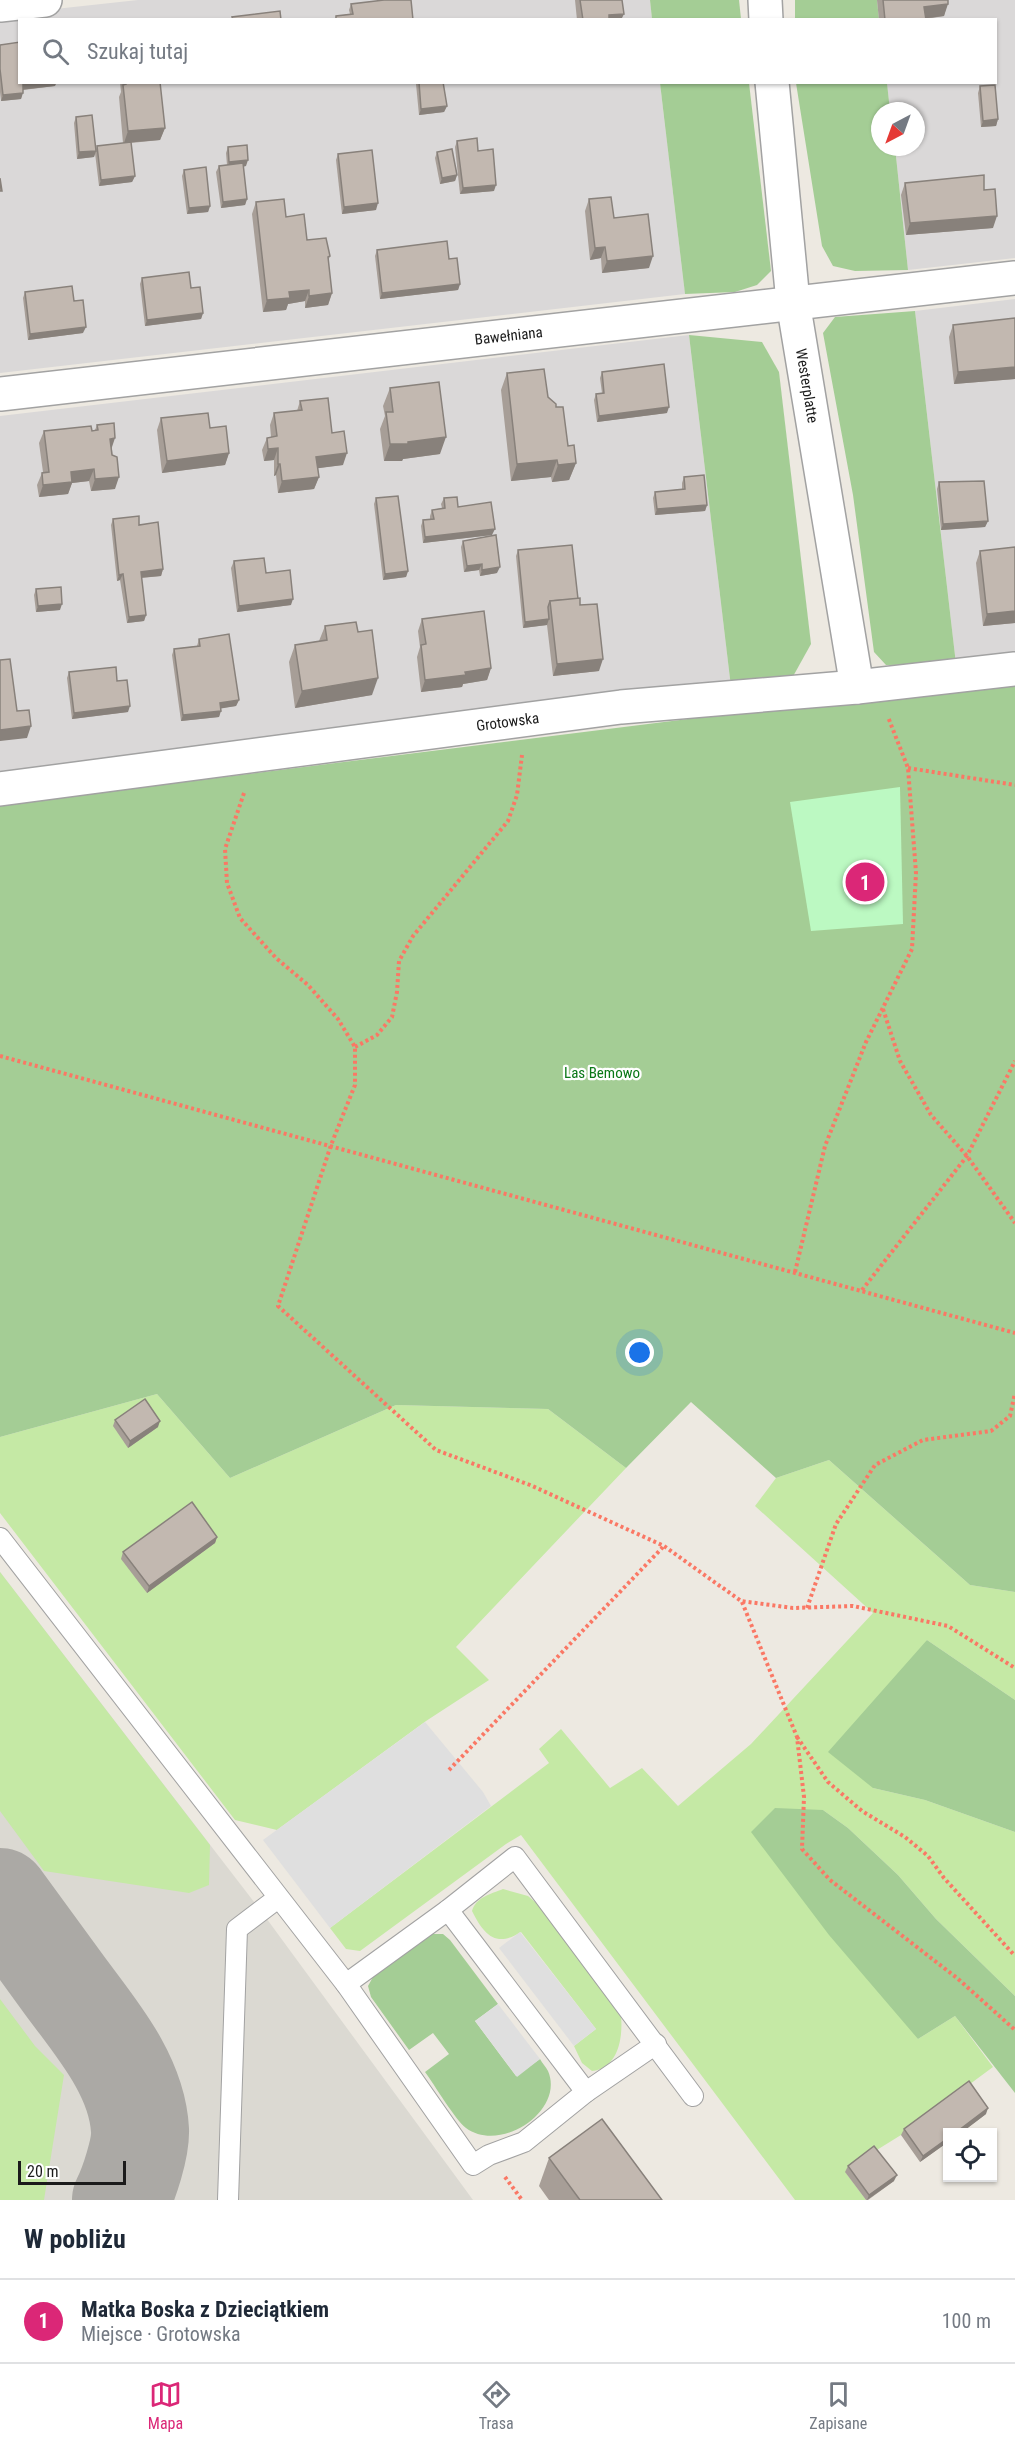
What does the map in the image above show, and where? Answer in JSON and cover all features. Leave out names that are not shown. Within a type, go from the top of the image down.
[{"type":"street","points":[[0,5],[45,0]]},
{"type":"street","points":[[765,0],[766,18]]},
{"type":"street","name":"Westerplatte","points":[[772,84],[793,302],[857,687]]},
{"type":"street","name":"Bawełniana","points":[[0,394],[1015,278]]},
{"type":"street","name":"Grotowska","points":[[0,789],[621,707],[857,687],[1015,669]]},
{"type":"lane","points":[[0,1538],[346,1984],[473,2165],[489,2155],[524,2142],[586,2092],[656,2044]]},
{"type":"lane","points":[[346,1984],[448,1910],[515,1857],[693,2096]]},
{"type":"lane","points":[[228,2200],[237,1929],[278,1898]]},
{"type":"lane","points":[[448,1910],[586,2092]]},
{"type":"path","points":[[795,1272],[825,1146],[866,1042],[912,949],[916,873],[908,768],[880,696],[857,687]]},
{"type":"path","points":[[355,1047],[377,1035],[392,1017],[397,993],[399,961],[413,936],[508,821],[517,795],[523,739],[515,721]]},
{"type":"path","points":[[257,755],[225,849],[227,883],[240,918],[276,958],[308,985],[338,1019],[355,1047],[355,1085],[331,1145],[278,1306],[436,1450],[530,1485],[664,1546],[741,1601],[793,1608],[853,1606],[948,1626],[1015,1668]]},
{"type":"path","points":[[908,768],[1015,784]]},
{"type":"path","points":[[882,1008],[900,1061],[931,1115],[967,1156],[1015,1223]]},
{"type":"path","points":[[0,1056],[1015,1333]]},
{"type":"path","points":[[862,1290],[967,1156],[1015,1061]]},
{"type":"path","points":[[807,1608],[836,1524],[875,1465],[923,1440],[991,1431],[1010,1416],[1015,1393]]},
{"type":"path","points":[[449,1770],[664,1546]]},
{"type":"path","points":[[741,1601],[797,1737],[828,1782],[862,1811],[905,1837],[928,1856],[944,1878],[1015,1956]]},
{"type":"path","points":[[797,1737],[804,1797],[802,1849],[830,1880],[957,1978],[1015,2030]]},
{"type":"path","points":[[507,2180],[516,2173]]},
{"type":"shaded area","points":[[138,0],[650,0],[652,18],[18,18],[18,84],[660,84],[685,294],[0,373],[0,15]]},
{"type":"shaded area","points":[[877,0],[1015,0],[1015,258],[908,270],[896,156],[925,156],[925,102],[889,102],[887,84],[997,84],[997,18],[879,18]]},
{"type":"shaded area","points":[[1015,299],[1015,656],[956,664],[915,311]]},
{"type":"shaded area","points":[[689,335],[731,687],[0,773],[0,416]]},
{"type":"shaded area","points":[[0,1572],[261,1911],[473,2200],[0,2200]]},
{"type":"shaded area","points":[[425,1722],[483,1792],[491,1806],[330,1928],[263,1840]]},
{"type":"shaded area","points":[[520,1932],[596,2029],[574,2046],[499,1948]]},
{"type":"shaded area","points":[[498,2004],[540,2059],[517,2077],[475,2021]]},
{"type":"green space","points":[[650,0],[739,0],[741,18],[652,18]]},
{"type":"green space","points":[[795,0],[877,0],[879,18],[795,18]]},
{"type":"green space","points":[[660,84],[749,84],[771,271],[757,285],[735,292],[685,294]]},
{"type":"green space","points":[[796,84],[887,84],[889,102],[871,102],[871,156],[896,156],[908,270],[855,271],[833,266],[822,246]]},
{"type":"green space","points":[[915,311],[956,664],[886,665],[874,652],[853,495],[823,333],[835,317]]},
{"type":"green space","points":[[689,335],[762,342],[779,372],[811,644],[791,680],[731,687]]},
{"type":"green space","name":"Las Bemowo","points":[[1015,678],[1015,1592],[970,1585],[829,1460],[776,1478],[691,1402],[626,1468],[548,1409],[396,1405],[230,1478],[157,1394],[0,1437],[0,805]]},
{"type":"green space","points":[[900,787],[903,924],[811,931],[790,802]]},
{"type":"green space","points":[[157,1394],[230,1478],[396,1405],[548,1409],[626,1468],[456,1647],[489,1680],[426,1721],[277,1830],[235,1820],[0,1513],[0,1437]]},
{"type":"green space","points":[[829,1460],[970,1585],[1015,1592],[1015,1700],[927,1640],[873,1788],[925,1800],[1015,1832],[1015,1996],[936,1919],[898,1875],[848,1828],[823,1810],[918,2039],[955,2016],[993,2067],[846,2173],[866,2200],[795,2200],[521,1835],[360,1951],[346,1949],[330,1928],[549,1763],[539,1749],[561,1729],[610,1788],[642,1768],[678,1806],[751,1744],[873,1613],[755,1506],[776,1478]]},
{"type":"green space","points":[[0,1572],[210,1845],[209,1885],[189,1893],[44,1871],[0,1811]]},
{"type":"green space","points":[[927,1640],[1015,1700],[1015,1832],[925,1800],[873,1788],[828,1752]]},
{"type":"green space","points":[[775,1808],[823,1810],[848,1828],[898,1875],[936,1919],[1015,1996],[1015,2093],[955,2016],[918,2039],[829,1935],[751,1832]]},
{"type":"green space","points":[[503,1889],[528,1896],[541,1907],[621,2015],[620,2042],[614,2058],[601,2069],[592,2071],[582,2063],[574,2046],[596,2029],[521,1932],[512,1937],[498,1939],[481,1927],[472,1911],[477,1902]]},
{"type":"green space","points":[[430,1934],[443,1934],[450,1940],[498,2004],[475,2021],[516,2076],[540,2059],[548,2071],[551,2086],[547,2100],[539,2113],[512,2132],[496,2136],[480,2135],[466,2128],[425,2072],[449,2054],[433,2033],[409,2050],[371,1997],[368,1986],[373,1977]]},
{"type":"green space","points":[[0,1999],[35,2046],[64,2075],[44,2200],[0,2200]]},
{"type":"building","points":[[411,0],[413,18],[336,18],[336,16],[353,14],[351,4]]},
{"type":"building","points":[[580,0],[622,0],[624,14],[609,15],[609,18],[583,18]]},
{"type":"building","points":[[883,0],[948,0],[948,4],[924,7],[926,18],[885,18]]},
{"type":"building","points":[[280,11],[281,18],[232,18]]},
{"type":"building","points":[[18,42],[18,84],[23,84],[23,93],[3,95],[0,45]]},
{"type":"building","points":[[160,84],[165,128],[128,131],[123,85]]},
{"type":"building","points":[[419,84],[443,84],[447,106],[421,109]]},
{"type":"building","points":[[995,85],[998,119],[983,121],[980,86]]},
{"type":"building","points":[[92,115],[96,151],[79,152],[76,117]]},
{"type":"building","points":[[477,138],[478,151],[493,149],[496,185],[463,188],[457,141]]},
{"type":"building","points":[[131,142],[135,176],[101,180],[97,146]]},
{"type":"building","points":[[247,145],[248,160],[229,162],[228,147]]},
{"type":"building","points":[[452,149],[457,175],[442,178],[437,152]]},
{"type":"building","points":[[372,150],[378,203],[344,207],[338,154]]},
{"type":"building","points":[[243,163],[247,199],[223,202],[219,166]]},
{"type":"building","points":[[206,167],[210,206],[189,208],[184,170]]},
{"type":"building","points":[[984,175],[984,190],[995,189],[997,216],[910,223],[905,183]]},
{"type":"building","points":[[611,197],[614,218],[648,214],[653,256],[607,261],[605,247],[595,248],[589,199]]},
{"type":"building","points":[[284,199],[286,217],[304,214],[307,240],[326,238],[330,256],[328,257],[332,293],[309,296],[309,290],[289,292],[290,298],[267,300],[256,202]]},
{"type":"building","points":[[447,241],[449,259],[457,258],[460,284],[382,293],[377,250]]},
{"type":"building","points":[[189,272],[191,288],[200,287],[203,313],[147,320],[142,278]]},
{"type":"building","points":[[72,286],[74,301],[83,300],[86,327],[30,334],[25,292]]},
{"type":"building","points":[[1015,318],[1015,367],[958,372],[953,325]]},
{"type":"building","points":[[664,364],[669,407],[599,416],[596,394],[604,393],[602,372]]},
{"type":"building","points":[[544,369],[548,397],[556,404],[556,407],[563,407],[568,446],[574,445],[576,463],[558,465],[557,460],[517,464],[507,373]]},
{"type":"building","points":[[439,382],[446,437],[408,442],[408,444],[390,444],[386,412],[393,412],[390,388]]},
{"type":"building","points":[[328,398],[332,433],[344,431],[347,453],[316,457],[319,477],[282,481],[280,464],[278,464],[278,448],[268,449],[267,438],[277,436],[274,413],[302,410],[300,401]]},
{"type":"building","points":[[208,413],[210,428],[226,426],[229,453],[167,461],[161,418]]},
{"type":"building","points":[[114,423],[115,438],[110,439],[112,455],[117,457],[119,477],[95,479],[94,469],[71,472],[72,482],[43,485],[42,473],[49,472],[44,431],[91,426],[92,431],[98,430],[97,425]]},
{"type":"building","points":[[704,475],[707,505],[657,509],[655,492],[685,489],[684,477]]},
{"type":"building","points":[[984,481],[988,521],[943,524],[939,482]]},
{"type":"building","points":[[398,496],[408,571],[385,574],[376,498]]},
{"type":"building","points":[[457,497],[458,507],[491,502],[495,529],[425,537],[423,520],[434,519],[432,510],[445,508],[444,498]]},
{"type":"building","points":[[139,516],[139,525],[158,522],[163,569],[141,572],[146,615],[129,617],[123,574],[119,575],[113,519]]},
{"type":"building","points":[[496,535],[500,567],[482,570],[482,564],[467,566],[463,541]]},
{"type":"building","points":[[572,545],[578,599],[550,601],[549,619],[525,622],[518,550]]},
{"type":"building","points":[[1015,547],[1015,611],[987,614],[980,551]]},
{"type":"building","points":[[264,558],[266,573],[290,570],[293,599],[239,606],[234,561]]},
{"type":"building","points":[[61,587],[62,604],[38,606],[36,589]]},
{"type":"building","points":[[580,598],[580,605],[597,604],[603,659],[557,664],[550,601]]},
{"type":"building","points":[[484,611],[491,668],[465,672],[466,675],[425,680],[421,645],[426,644],[422,619]]},
{"type":"building","points":[[356,622],[358,632],[372,630],[378,678],[302,691],[295,645],[327,640],[325,626]]},
{"type":"building","points":[[229,634],[239,700],[220,703],[221,711],[183,715],[174,649],[200,646],[199,639]]},
{"type":"building","points":[[10,659],[17,711],[29,710],[31,726],[0,730],[0,660]]},
{"type":"building","points":[[116,667],[117,681],[127,680],[130,706],[74,713],[69,672]]},
{"type":"building","points":[[145,1399],[160,1421],[130,1441],[115,1420]]},
{"type":"building","points":[[192,1502],[217,1537],[149,1586],[123,1552]]},
{"type":"building","points":[[969,2081],[988,2108],[962,2128],[943,2128],[943,2142],[923,2156],[904,2129]]},
{"type":"building","points":[[602,2119],[662,2200],[580,2200],[549,2158]]},
{"type":"building","points":[[874,2146],[897,2175],[869,2195],[848,2166]]},
{"type":"taxiway","points":[[0,1897],[102,2036],[123,2071],[131,2090],[137,2110],[140,2138],[134,2166],[121,2200]]},
{"type":"place","name":"Matka Boska z Dzieciątkiem","points":[[865,882]]}]
